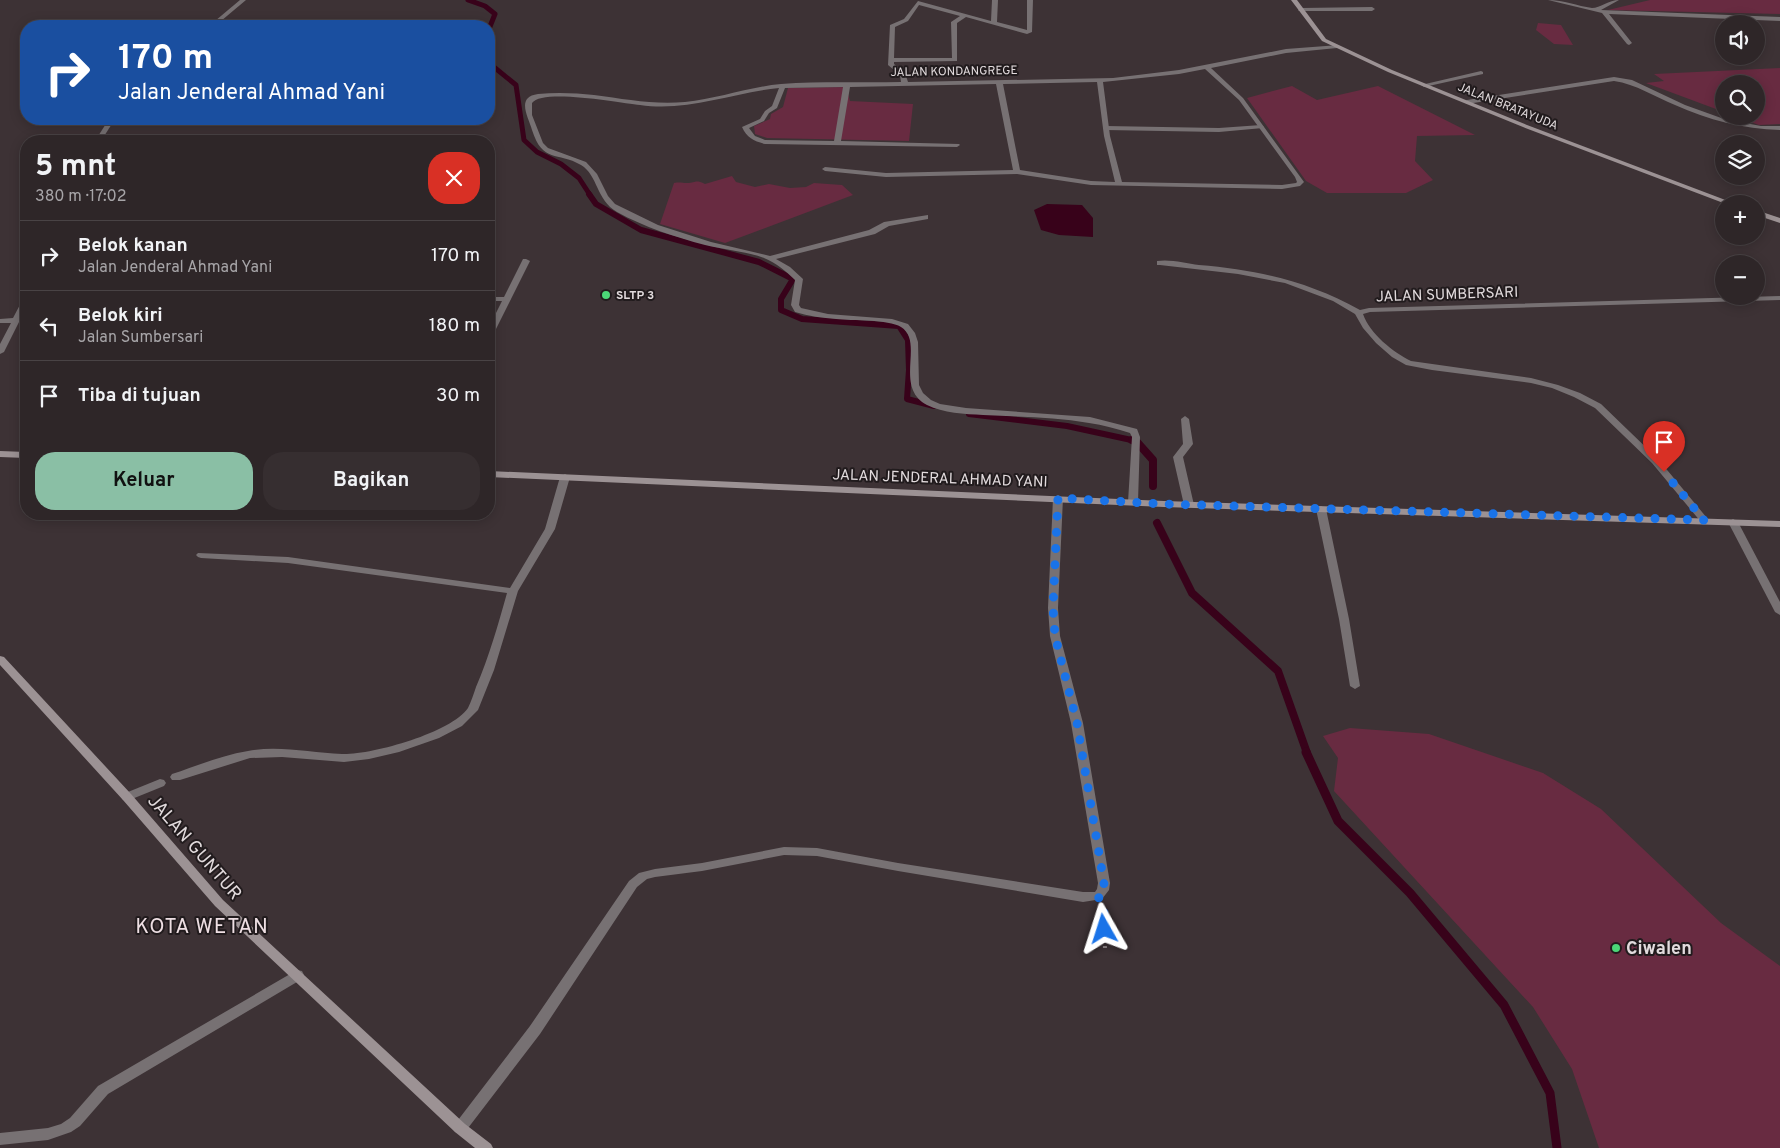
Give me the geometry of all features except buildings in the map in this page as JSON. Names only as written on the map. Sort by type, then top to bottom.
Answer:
[{"type":"street","points":[[219,20],[243,0]]},
{"type":"street","points":[[994,24],[995,0]]},
{"type":"street","points":[[905,84],[903,74],[894,68],[890,60],[892,26],[906,20],[918,3],[963,17],[1025,32],[1030,31],[1030,0]]},
{"type":"street","name":"JALAN BRATAYUDA","points":[[1294,0],[1324,40],[1424,85],[1524,126],[1715,197]]},
{"type":"street","points":[[1551,0],[1604,12],[1780,19]]},
{"type":"street","points":[[1595,10],[1616,0]]},
{"type":"street","points":[[1300,10],[1372,9]]},
{"type":"street","points":[[1604,12],[1628,43]]},
{"type":"street","points":[[890,60],[955,60],[954,22],[963,17]]},
{"type":"street","name":"JALAN KONDANGREGE","points":[[770,258],[674,234],[617,210],[608,202],[588,168],[581,162],[555,155],[543,148],[528,115],[529,101],[532,97],[571,94],[660,106],[687,104],[755,89],[783,86],[1130,79],[1286,51],[1337,46]]},
{"type":"street","points":[[825,169],[886,175],[1017,172],[1085,182],[1119,184],[1282,187],[1298,185],[1301,182],[1298,177],[1241,99],[1206,66]]},
{"type":"street","points":[[1424,85],[1481,73]]},
{"type":"street","points":[[1467,102],[1614,79],[1630,81],[1692,111],[1749,126],[1780,128]]},
{"type":"street","points":[[999,81],[1017,172]]},
{"type":"street","points":[[1100,81],[1106,128],[1119,184]]},
{"type":"street","points":[[837,143],[847,84]]},
{"type":"street","points":[[783,86],[775,107],[766,112],[762,120],[745,127],[749,135],[754,139],[765,142],[957,145]]},
{"type":"street","points":[[1106,128],[1220,130],[1261,127]]},
{"type":"street","points":[[1765,215],[1780,221]]},
{"type":"street","points":[[770,258],[872,232],[888,224],[925,217]]},
{"type":"street","points":[[770,258],[787,267],[799,279],[795,305],[798,310],[821,315],[857,317],[898,323],[910,330],[914,338],[914,383],[921,395],[929,402],[949,408],[966,410],[1090,420],[1134,431],[1136,437],[1135,503]]},
{"type":"street","points":[[495,323],[526,261]]},
{"type":"street","points":[[1160,263],[1278,278],[1316,289],[1359,313]]},
{"type":"street","name":"JALAN SUMBERSARI","points":[[1704,520],[1655,461],[1598,406],[1588,399],[1573,392],[1510,377],[1408,363],[1399,359],[1368,329],[1360,320],[1359,313],[1369,310],[1780,298]]},
{"type":"street","points":[[495,299],[507,299]]},
{"type":"street","points":[[0,352],[20,312]]},
{"type":"street","points":[[0,321],[16,320]]},
{"type":"street","points":[[1185,419],[1188,444],[1180,452],[1178,461],[1188,505]]},
{"type":"street","points":[[0,454],[20,455]]},
{"type":"street","name":"JALAN JENDERAL AHMAD YANI","points":[[495,474],[1058,498],[1135,503],[1704,520],[1780,524]]},
{"type":"street","points":[[176,777],[249,754],[282,753],[344,758],[369,755],[395,749],[436,734],[458,723],[472,710],[489,670],[513,591],[550,529],[565,477]]},
{"type":"street","points":[[460,1128],[535,1030],[633,884],[643,876],[784,852],[817,852],[898,868],[1083,897],[1098,896],[1103,890],[1104,883],[1080,742],[1055,636],[1053,608],[1058,498]]},
{"type":"street","points":[[1321,509],[1344,619],[1355,686]]},
{"type":"street","points":[[1733,522],[1780,612]]},
{"type":"street","points":[[201,555],[288,560],[513,591]]},
{"type":"street","name":"JALAN GUNTUR","points":[[0,659],[127,797],[219,903],[460,1128],[486,1148]]},
{"type":"street","points":[[127,797],[160,784]]},
{"type":"street","points":[[0,1139],[48,1134],[66,1128],[75,1122],[103,1090],[297,976]]},
{"type":"path","points":[[1098,896],[1104,909],[1105,949]]},
{"type":"shaded area","points":[[1650,0],[1780,0],[1780,14],[1608,10]]},
{"type":"shaded area","points":[[1538,23],[1561,25],[1573,45],[1554,44],[1536,30]]},
{"type":"shaded area","points":[[1780,68],[1780,124],[1765,125],[1765,75],[1715,75],[1715,109],[1646,83],[1664,81],[1654,74]]},
{"type":"shaded area","points":[[1292,86],[1317,100],[1378,86],[1475,135],[1417,136],[1415,161],[1433,180],[1406,193],[1327,193],[1306,181],[1247,98]]},
{"type":"shaded area","points":[[846,87],[850,101],[913,104],[909,141],[767,138],[755,134],[754,126],[770,119],[771,114],[783,107],[788,88]]},
{"type":"shaded area","points":[[732,176],[736,182],[755,187],[769,184],[790,188],[806,187],[814,183],[842,185],[853,195],[725,243],[660,224],[674,183],[697,181],[705,184]]},
{"type":"shaded area","points":[[1047,204],[1082,205],[1093,218],[1093,237],[1059,235],[1041,230],[1034,210]]},
{"type":"shaded area","name":"Ciwalen","points":[[1350,728],[1429,734],[1543,773],[1601,809],[1721,923],[1780,966],[1780,1148],[1599,1148],[1572,1069],[1533,1007],[1334,791],[1338,758],[1323,736]]},
{"type":"waterway","points":[[468,0],[485,6],[495,14],[493,20]]},
{"type":"waterway","points":[[495,68],[516,85],[524,140],[537,152],[561,164],[579,178],[590,195]]},
{"type":"waterway","points":[[589,194],[596,204],[641,230],[759,262],[793,279],[781,299],[781,310],[802,319],[899,326],[908,340],[909,370],[907,399],[934,406]]},
{"type":"waterway","points":[[969,414],[1067,426],[1136,441]]},
{"type":"waterway","points":[[1132,440],[1136,441]]},
{"type":"waterway","points":[[1136,441],[1153,460],[1153,486]]},
{"type":"waterway","points":[[1157,523],[1192,593],[1278,671],[1307,753]]},
{"type":"waterway","points":[[1306,752],[1338,821],[1410,893],[1504,1005],[1550,1093],[1557,1148]]},
{"type":"place","name":"SLTP 3","points":[[606,295]]},
{"type":"place","name":"Ciwalen","points":[[1616,948]]},
{"type":"district","name":"KOTA WETAN","points":[[202,926]]},
{"type":"route","points":[[1104,929],[1104,909],[1098,896],[1103,890],[1104,883],[1077,723],[1055,636],[1053,608],[1058,498],[1164,504],[1704,520],[1664,472]]}]
